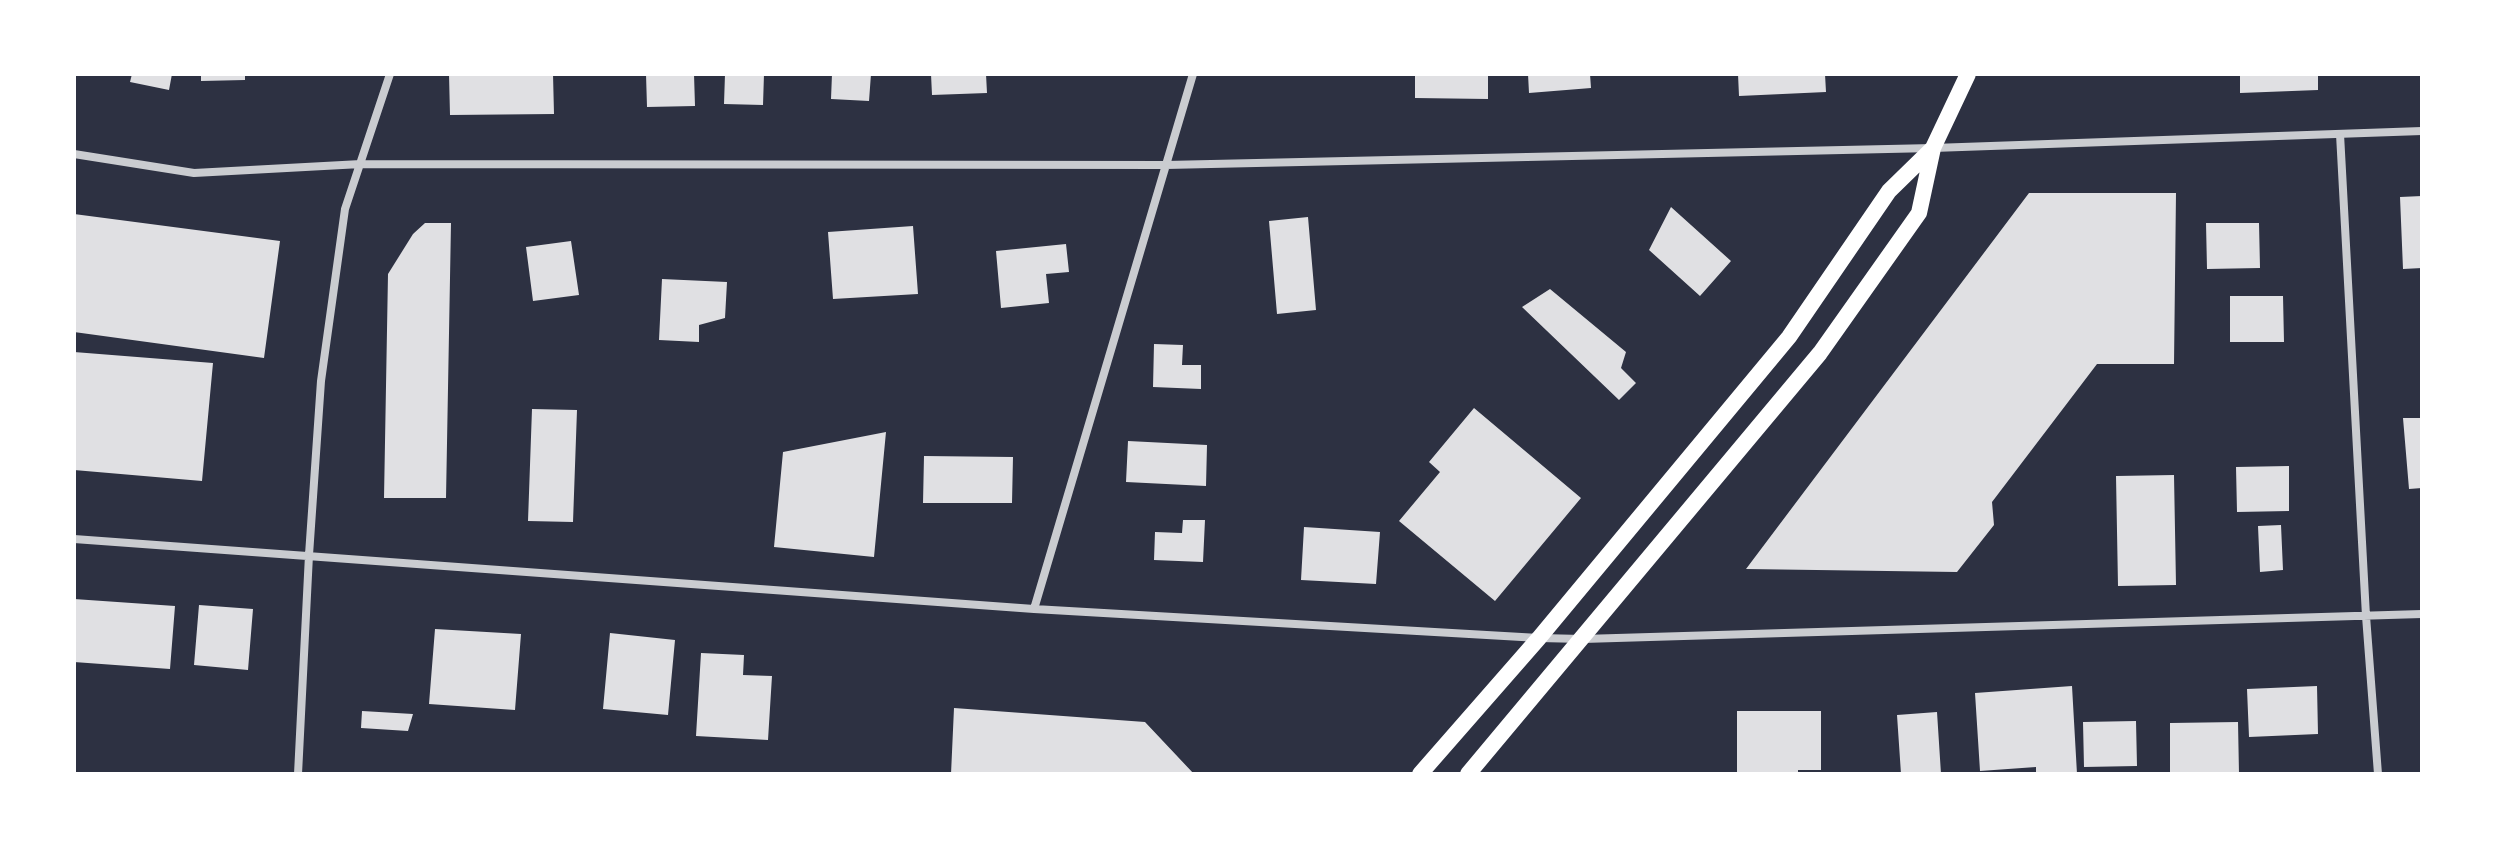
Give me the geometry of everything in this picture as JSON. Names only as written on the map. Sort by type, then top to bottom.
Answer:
[{"type":"main road","points":[[1468,774],[1820,353],[1919,213],[1933,148],[1968,74]]},
{"type":"main road","points":[[1420,774],[1539,638],[1789,337],[1889,191],[1933,148]]},
{"type":"street","points":[[298,774],[321,381],[345,209],[390,74]]},
{"type":"street","points":[[1034,609],[1193,74]]},
{"type":"street","points":[[74,154],[194,173],[361,164],[1166,165],[1933,148],[2422,131]]},
{"type":"street","points":[[2340,134],[2366,616],[2378,774]]},
{"type":"street","points":[[74,539],[1034,609],[1539,638],[2422,614]]},
{"type":"building","points":[[132,74],[172,74],[169,90],[130,82]]},
{"type":"building","points":[[201,74],[245,74],[245,80],[201,81]]},
{"type":"building","points":[[449,74],[553,74],[554,114],[450,115]]},
{"type":"building","points":[[646,74],[694,74],[695,106],[647,107]]},
{"type":"building","points":[[725,74],[764,74],[763,105],[724,104]]},
{"type":"building","points":[[832,74],[871,74],[869,101],[831,99]]},
{"type":"building","points":[[931,74],[986,74],[987,93],[932,95]]},
{"type":"building","points":[[1415,74],[1488,74],[1488,99],[1415,98]]},
{"type":"building","points":[[1528,74],[1590,74],[1591,88],[1529,93]]},
{"type":"building","points":[[1738,74],[1825,74],[1826,92],[1739,96]]},
{"type":"building","points":[[2240,74],[2318,74],[2318,90],[2240,93]]},
{"type":"building","points":[[2029,193],[2176,193],[2174,364],[2097,364],[1992,502],[1994,525],[1957,572],[1746,569]]},
{"type":"building","points":[[2422,196],[2422,268],[2403,269],[2400,197]]},
{"type":"building","points":[[1671,207],[1731,261],[1700,296],[1649,250]]},
{"type":"building","points":[[74,214],[280,241],[264,358],[74,332]]},
{"type":"building","points":[[1308,217],[1316,310],[1277,314],[1269,221]]},
{"type":"building","points":[[425,223],[451,223],[446,498],[384,498],[388,274],[413,234]]},
{"type":"building","points":[[2206,223],[2259,223],[2260,268],[2207,269]]},
{"type":"building","points":[[913,226],[918,294],[833,299],[828,232]]},
{"type":"building","points":[[571,241],[579,295],[533,301],[526,247]]},
{"type":"building","points":[[1066,244],[1069,272],[1046,274],[1049,303],[1001,308],[996,251]]},
{"type":"building","points":[[662,279],[727,282],[725,318],[699,325],[699,342],[659,340]]},
{"type":"building","points":[[1550,289],[1626,352],[1621,368],[1636,383],[1619,400],[1522,307]]},
{"type":"building","points":[[2230,296],[2283,296],[2284,342],[2230,342]]},
{"type":"building","points":[[1154,344],[1183,345],[1182,365],[1201,365],[1201,389],[1153,387]]},
{"type":"building","points":[[74,352],[213,363],[202,481],[74,470]]},
{"type":"building","points":[[1474,408],[1581,498],[1495,601],[1399,521],[1440,472],[1429,462]]},
{"type":"building","points":[[532,409],[577,410],[573,522],[528,521]]},
{"type":"building","points":[[2403,418],[2422,418],[2422,488],[2409,489]]},
{"type":"building","points":[[886,432],[874,557],[774,547],[783,452]]},
{"type":"building","points":[[1128,441],[1207,445],[1206,486],[1126,482]]},
{"type":"building","points":[[924,456],[1013,457],[1012,503],[923,503]]},
{"type":"building","points":[[2289,466],[2289,511],[2237,512],[2236,467]]},
{"type":"building","points":[[2174,475],[2176,585],[2118,586],[2116,476]]},
{"type":"building","points":[[1183,520],[1205,520],[1203,562],[1154,560],[1155,532],[1182,533]]},
{"type":"building","points":[[2281,525],[2283,570],[2260,572],[2258,526]]},
{"type":"building","points":[[1304,527],[1380,532],[1376,584],[1301,580]]},
{"type":"building","points":[[74,599],[175,606],[170,669],[74,662]]},
{"type":"building","points":[[199,605],[253,609],[248,670],[194,665]]},
{"type":"building","points":[[435,629],[521,634],[515,710],[429,704]]},
{"type":"building","points":[[610,633],[675,640],[668,715],[603,709]]},
{"type":"building","points":[[701,653],[744,655],[743,675],[772,676],[768,740],[696,736]]},
{"type":"building","points":[[2072,686],[2077,774],[2036,774],[2036,767],[1980,771],[1975,693]]},
{"type":"building","points":[[2317,686],[2318,734],[2249,737],[2247,689]]},
{"type":"building","points":[[954,708],[1145,722],[1194,774],[951,774]]},
{"type":"building","points":[[362,711],[413,714],[408,731],[361,728]]},
{"type":"building","points":[[1737,711],[1821,711],[1821,770],[1798,770],[1798,774],[1737,774]]},
{"type":"building","points":[[1937,712],[1941,774],[1901,774],[1897,715]]},
{"type":"building","points":[[2136,721],[2137,766],[2084,767],[2083,722]]},
{"type":"building","points":[[2238,722],[2239,774],[2170,774],[2170,723]]}]
